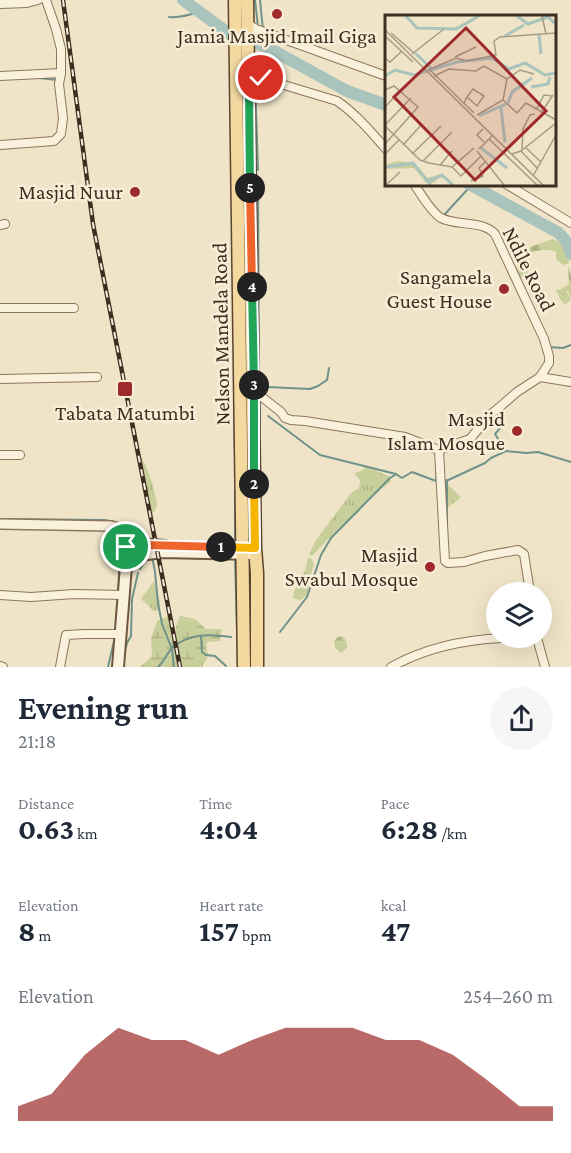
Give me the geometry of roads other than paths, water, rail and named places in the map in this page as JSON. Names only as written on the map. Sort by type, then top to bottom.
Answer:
[{"type":"main road","name":"Nelson Mandela Road","points":[[235,0],[249,551],[257,573],[257,667]]},
{"type":"main road","name":"Nelson Mandela Road","points":[[244,667],[254,391],[247,0]]},
{"type":"main road","points":[[118,667],[125,594],[135,549],[161,552],[249,551]]},
{"type":"street","points":[[0,4],[27,3],[38,0]]},
{"type":"street","points":[[0,145],[54,141],[61,134],[63,118],[58,84],[61,73],[60,41],[46,0]]},
{"type":"street","points":[[248,24],[256,29],[385,75]]},
{"type":"street","points":[[0,76],[61,73]]},
{"type":"street","points":[[249,73],[337,101],[385,147]]},
{"type":"street","name":"Ndile Road","points":[[416,186],[442,218],[484,227],[495,234],[547,349],[549,363],[540,377]]},
{"type":"street","points":[[509,186],[571,224]]},
{"type":"street","points":[[0,308],[74,308]]},
{"type":"street","points":[[0,379],[97,377]]},
{"type":"street","points":[[254,391],[281,412],[285,418],[291,420],[405,437],[439,450],[470,439],[490,415],[517,392],[540,377],[571,382]]},
{"type":"street","points":[[439,450],[446,562],[464,562],[518,550],[524,554],[528,582]]},
{"type":"street","points":[[0,455],[20,455]]},
{"type":"street","points":[[0,524],[111,526],[122,530],[135,549]]},
{"type":"street","points":[[0,595],[31,597],[125,594]]},
{"type":"street","points":[[60,667],[66,635],[121,632]]},
{"type":"street","points":[[391,667],[440,647],[459,642],[486,639]]},
{"type":"street","points":[[540,648],[545,667]]},
{"type":"waterway","points":[[183,0],[231,35],[265,46],[347,91],[385,105]]},
{"type":"waterway","points":[[255,0],[258,27]]},
{"type":"waterway","points":[[260,0],[263,30]]},
{"type":"waterway","points":[[169,17],[185,16],[200,11]]},
{"type":"waterway","points":[[258,33],[259,44]]},
{"type":"waterway","points":[[264,36],[265,46]]},
{"type":"waterway","points":[[39,78],[57,80]]},
{"type":"waterway","points":[[255,79],[258,170]]},
{"type":"waterway","points":[[258,180],[259,382]]},
{"type":"waterway","points":[[445,214],[467,190],[468,186]]},
{"type":"waterway","points":[[473,186],[559,233],[569,245],[571,254]]},
{"type":"waterway","points":[[549,347],[563,348],[571,345]]},
{"type":"waterway","points":[[267,387],[310,389],[327,380],[329,368]]},
{"type":"waterway","points":[[260,399],[260,432]]},
{"type":"waterway","points":[[234,402],[235,457]]},
{"type":"waterway","points":[[268,416],[320,455],[396,474],[402,478],[412,472],[436,481],[437,470]]},
{"type":"waterway","points":[[491,419],[501,427],[495,434],[503,451]]},
{"type":"waterway","points":[[444,482],[506,451],[538,452],[571,462]]},
{"type":"waterway","points":[[260,452],[260,506]]},
{"type":"waterway","points":[[280,632],[307,597],[321,555],[331,538],[395,475]]},
{"type":"waterway","points":[[447,480],[447,526]]},
{"type":"waterway","points":[[235,492],[235,550]]},
{"type":"waterway","points":[[0,519],[115,522]]},
{"type":"waterway","points":[[99,530],[116,532],[119,535]]},
{"type":"waterway","points":[[118,591],[121,543]]},
{"type":"waterway","points":[[140,569],[152,556],[162,624],[172,649],[174,667]]},
{"type":"waterway","points":[[235,556],[238,667]]},
{"type":"waterway","points":[[124,655],[131,636],[132,599],[138,573]]},
{"type":"waterway","points":[[116,620],[118,599]]},
{"type":"waterway","points":[[158,667],[172,648],[185,640],[208,635],[231,637]]},
{"type":"waterway","points":[[201,636],[202,652],[215,656],[226,666]]},
{"type":"waterway","points":[[108,667],[115,637]]},
{"type":"railway","points":[[63,0],[93,224],[180,667]]},
{"type":"place","name":"Jamia Masjid Imail Giga","points":[[277,14]]},
{"type":"place","name":"Masjid Nuur","points":[[135,192]]},
{"type":"place","name":"Sangamela Guest House","points":[[504,289]]},
{"type":"place","name":"Tabata Matumbi","points":[[125,389]]},
{"type":"place","name":"Masjid Islam Mosque","points":[[517,431]]},
{"type":"place","name":"Masjid Swabul Mosque","points":[[430,567]]}]
